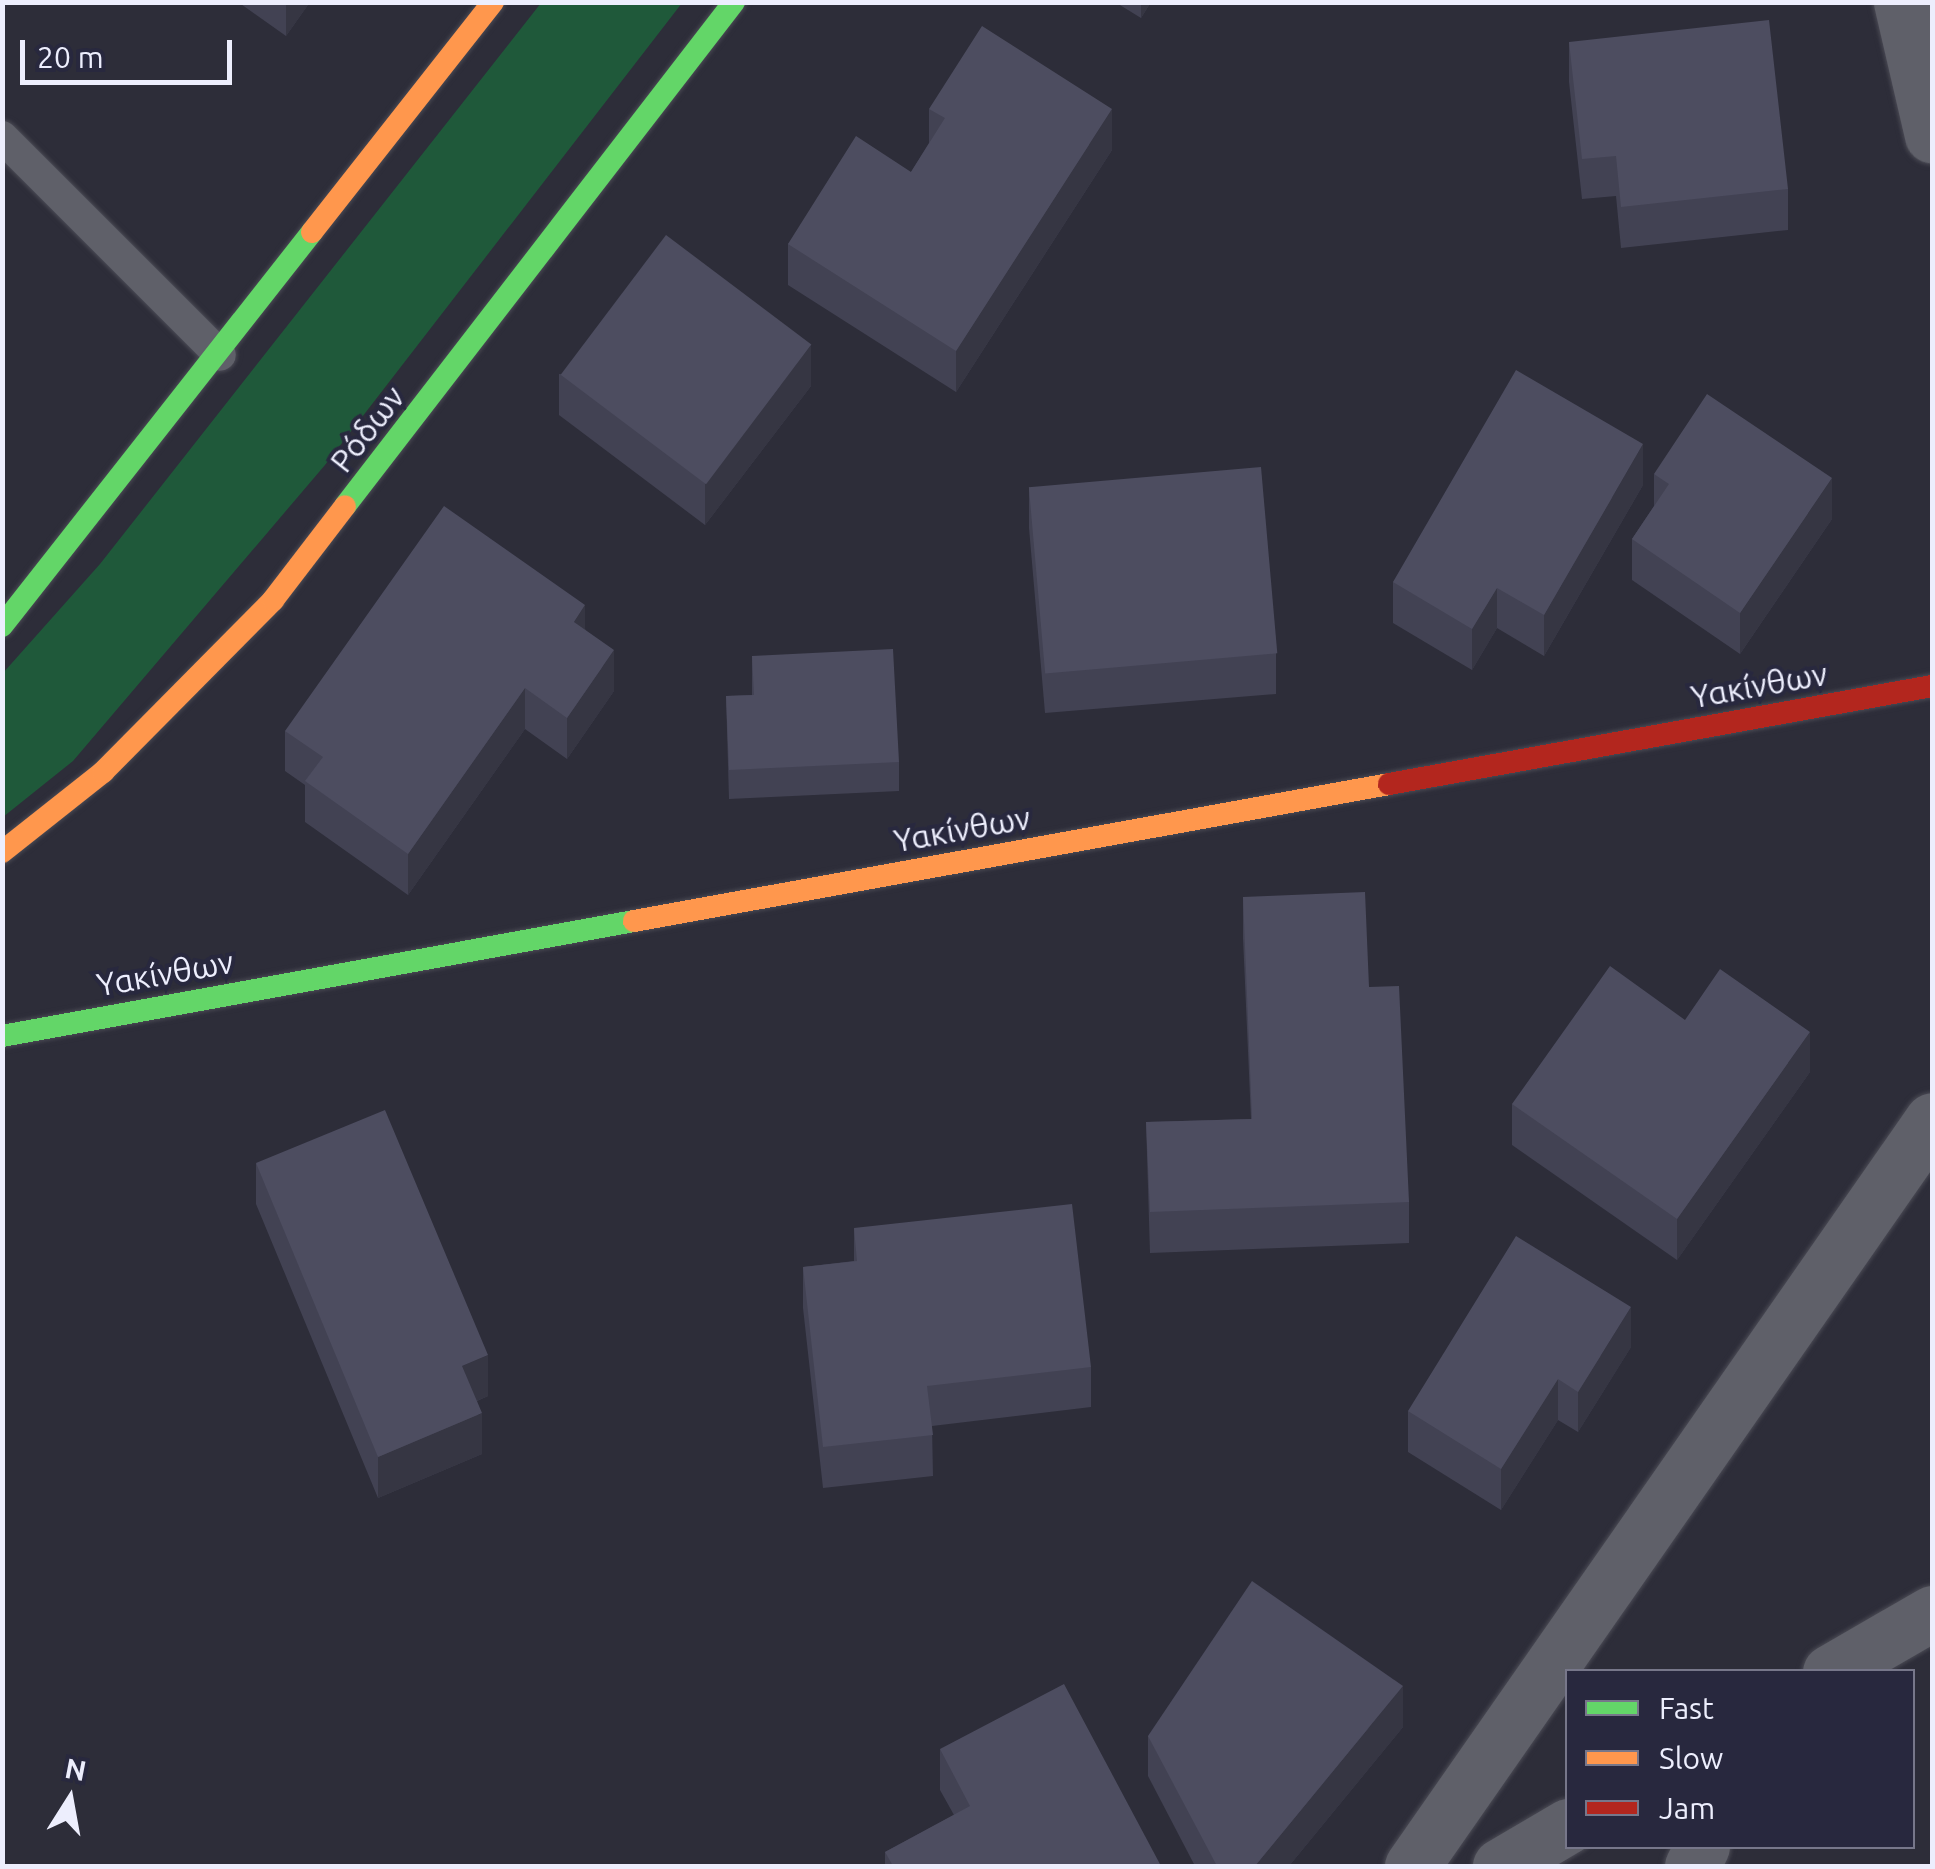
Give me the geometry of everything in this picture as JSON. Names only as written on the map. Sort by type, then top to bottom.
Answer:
[{"type":"street","points":[[2,626],[220,355],[492,2]]},
{"type":"street","name":"Ρόδων","points":[[2,852],[104,772],[273,600],[734,2]]},
{"type":"street","points":[[1900,2],[1932,135]]},
{"type":"street","name":"Υακίνθων","points":[[2,1036],[1932,686]]},
{"type":"street","points":[[1412,1866],[1932,1120]]},
{"type":"street","points":[[1835,1669],[1932,1614]]},
{"type":"street","points":[[1500,1866],[1565,1828]]},
{"type":"lane","points":[[2,137],[220,355]]},
{"type":"green space","points":[[541,3],[682,3],[325,465],[73,761],[3,817],[3,673],[100,564]]},
{"type":"building","points":[[1769,20],[1788,189],[1621,207],[1616,156],[1582,159],[1569,42]]},
{"type":"building","points":[[982,26],[1112,109],[956,351],[788,244],[856,136],[911,172],[945,118],[929,109]]},
{"type":"building","points":[[666,235],[811,345],[706,484],[561,375]]},
{"type":"building","points":[[1516,370],[1643,444],[1544,615],[1497,588],[1472,629],[1393,582]]},
{"type":"building","points":[[1707,394],[1832,478],[1740,613],[1632,539],[1669,484],[1654,474]]},
{"type":"building","points":[[1261,467],[1277,653],[1045,674],[1029,487]]},
{"type":"building","points":[[444,506],[585,605],[574,622],[614,650],[567,718],[525,688],[408,854],[305,781],[323,757],[285,731]]},
{"type":"building","points":[[893,649],[899,762],[729,770],[726,696],[754,695],[752,656]]},
{"type":"building","points":[[1365,892],[1369,987],[1399,986],[1409,1202],[1150,1212],[1146,1122],[1252,1119],[1243,897]]},
{"type":"building","points":[[1610,966],[1685,1020],[1720,969],[1810,1032],[1677,1219],[1512,1104]]},
{"type":"building","points":[[385,1110],[488,1355],[462,1366],[482,1413],[378,1457],[256,1163]]},
{"type":"building","points":[[1072,1204],[1091,1367],[927,1386],[933,1435],[823,1447],[803,1267],[857,1261],[854,1228]]},
{"type":"building","points":[[1516,1236],[1631,1307],[1578,1392],[1558,1379],[1501,1469],[1408,1411]]},
{"type":"building","points":[[1252,1581],[1403,1686],[1255,1866],[1217,1866],[1148,1736]]},
{"type":"building","points":[[1064,1684],[1161,1866],[893,1866],[885,1852],[970,1806],[940,1749]]},
{"type":"traffic: fast","points":[[345,506],[734,2]]},
{"type":"traffic: fast","points":[[2,626],[312,232]]},
{"type":"traffic: fast","points":[[2,1036],[634,921]]},
{"type":"traffic: slow","points":[[312,232],[493,2]]},
{"type":"traffic: slow","points":[[2,852],[103,772],[273,600],[345,506]]},
{"type":"traffic: slow","points":[[634,921],[1389,784]]},
{"type":"traffic: jam","points":[[1389,784],[1932,686]]}]
